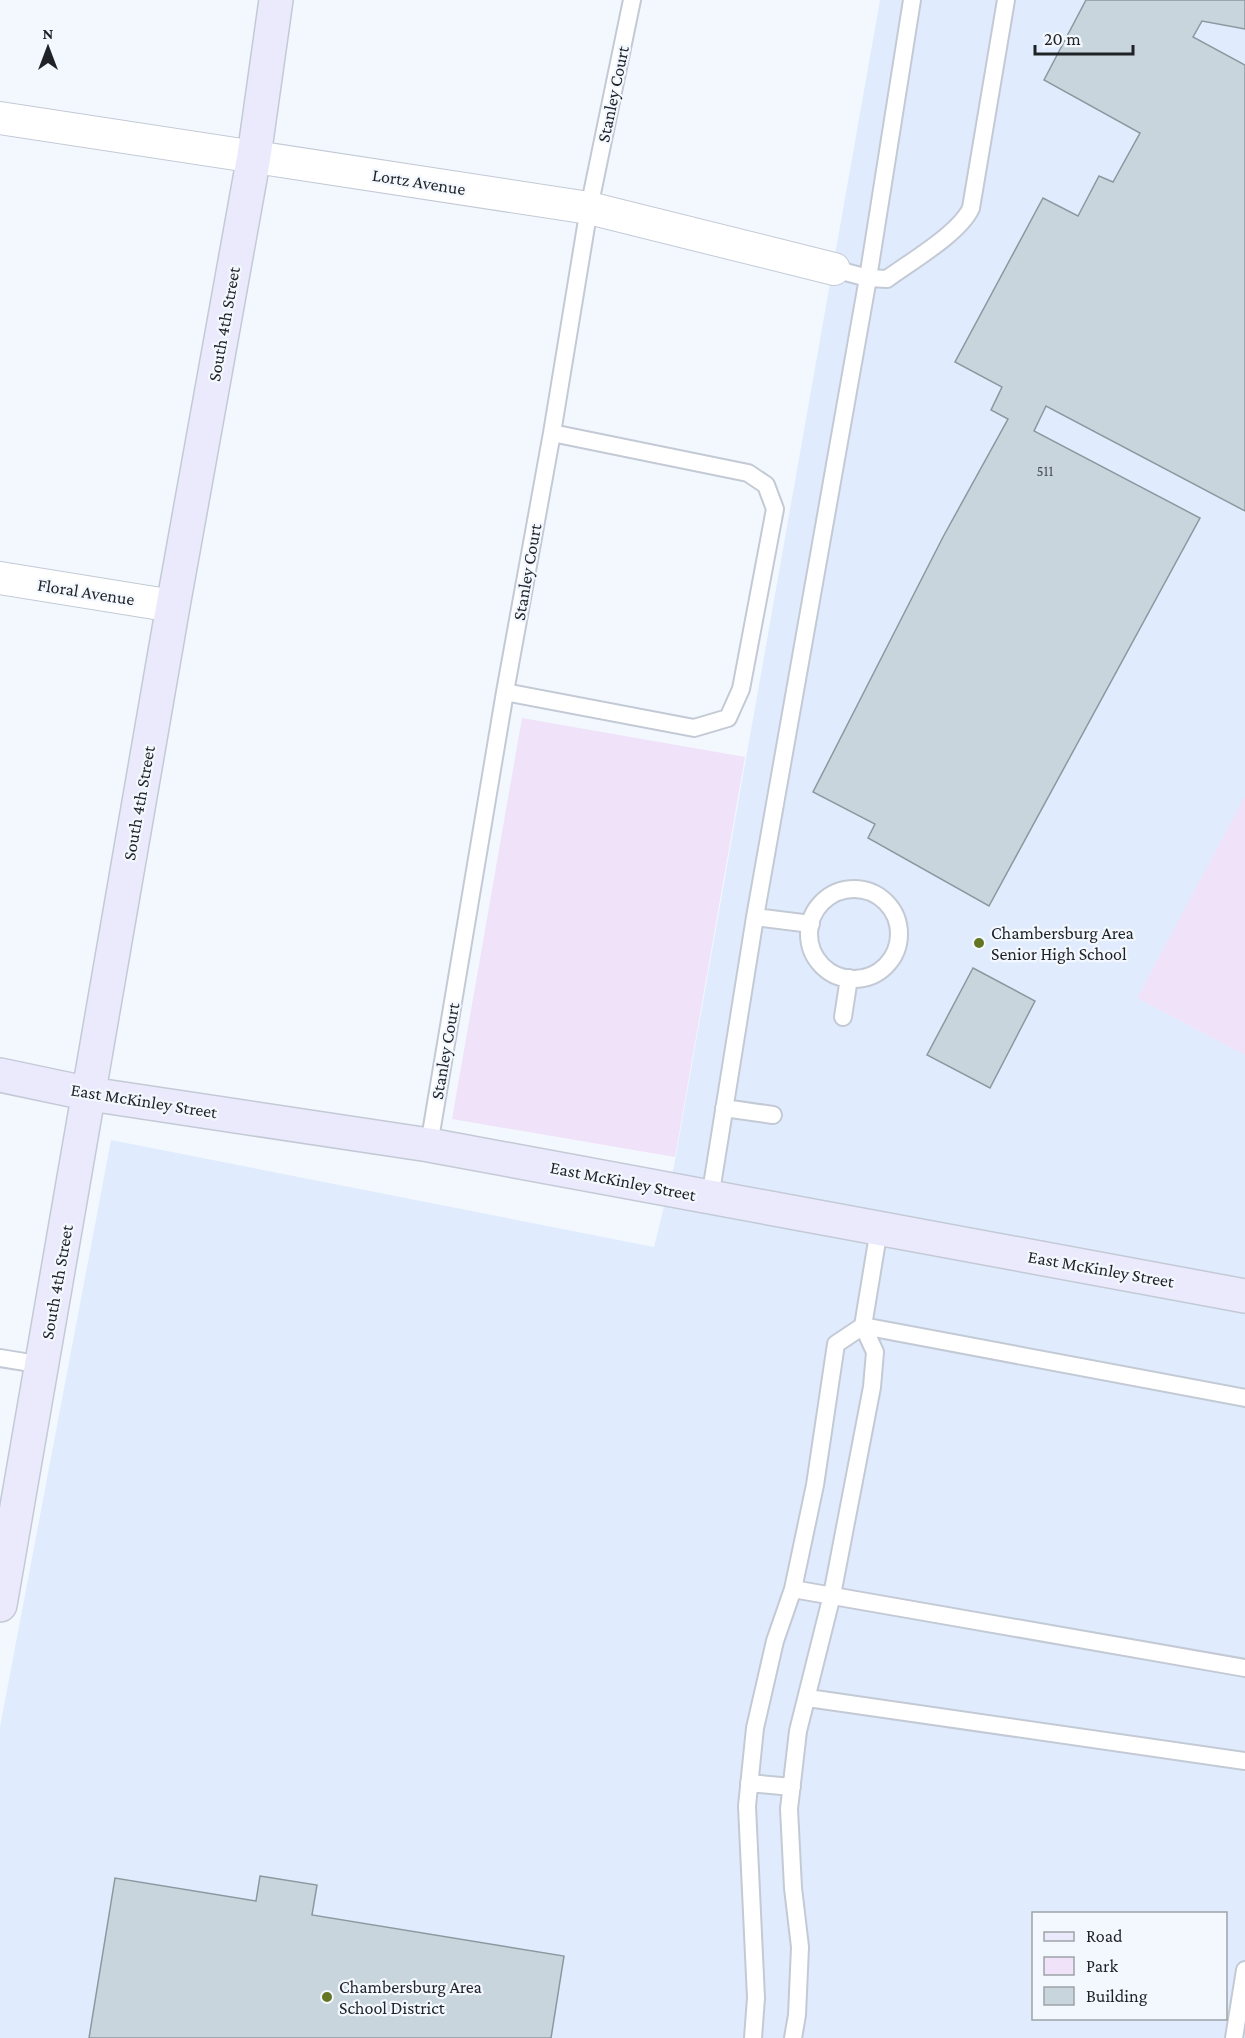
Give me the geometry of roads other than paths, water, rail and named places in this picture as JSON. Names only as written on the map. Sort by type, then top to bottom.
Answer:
[{"type":"street","name":"South 4th Street","points":[[0,1605],[173,606],[254,156],[276,0]]},
{"type":"street","name":"Lortz Avenue","points":[[0,118],[589,208],[834,269]]},
{"type":"street","name":"Floral Avenue","points":[[0,578],[173,606]]},
{"type":"street","name":"East McKinley Street","points":[[0,1076],[90,1094],[429,1145],[1245,1296]]},
{"type":"lane","name":"Stanley Court","points":[[429,1145],[589,208],[632,0]]},
{"type":"lane","points":[[710,1198],[756,917],[868,278],[912,0]]},
{"type":"lane","points":[[834,269],[868,278],[887,279],[967,218],[971,208],[1005,0]]},
{"type":"lane","points":[[505,692],[694,728],[728,718],[741,689],[775,509],[766,485],[748,473],[552,433]]},
{"type":"lane","points":[[859,889],[873,892],[885,900],[894,912],[899,926],[899,940],[895,955],[886,966],[874,975],[849,978],[831,972],[819,962],[812,949],[809,934],[818,906],[830,896],[843,890],[859,889]]},
{"type":"lane","points":[[756,917],[811,924]]},
{"type":"lane","points":[[843,1017],[849,978]]},
{"type":"lane","points":[[724,1108],[773,1115]]},
{"type":"lane","points":[[793,2038],[797,2015],[800,1947],[793,1888],[789,1809],[798,1731],[832,1595],[872,1387],[875,1352],[863,1326],[879,1229]]},
{"type":"lane","points":[[753,2038],[756,1998],[747,1806],[749,1783],[758,1718],[775,1641],[793,1589],[815,1485],[836,1344],[863,1326],[1245,1398]]},
{"type":"lane","points":[[0,1359],[43,1365]]},
{"type":"lane","points":[[793,1589],[1245,1668]]},
{"type":"lane","points":[[808,1698],[1245,1761]]},
{"type":"lane","points":[[749,1783],[792,1787]]},
{"type":"lane","points":[[1234,2038],[1245,1970]]},
{"type":"place","name":"Chambersburg Area Senior High School","points":[[979,943]]},
{"type":"place","name":"Chambersburg Area School District","points":[[327,1997]]}]
